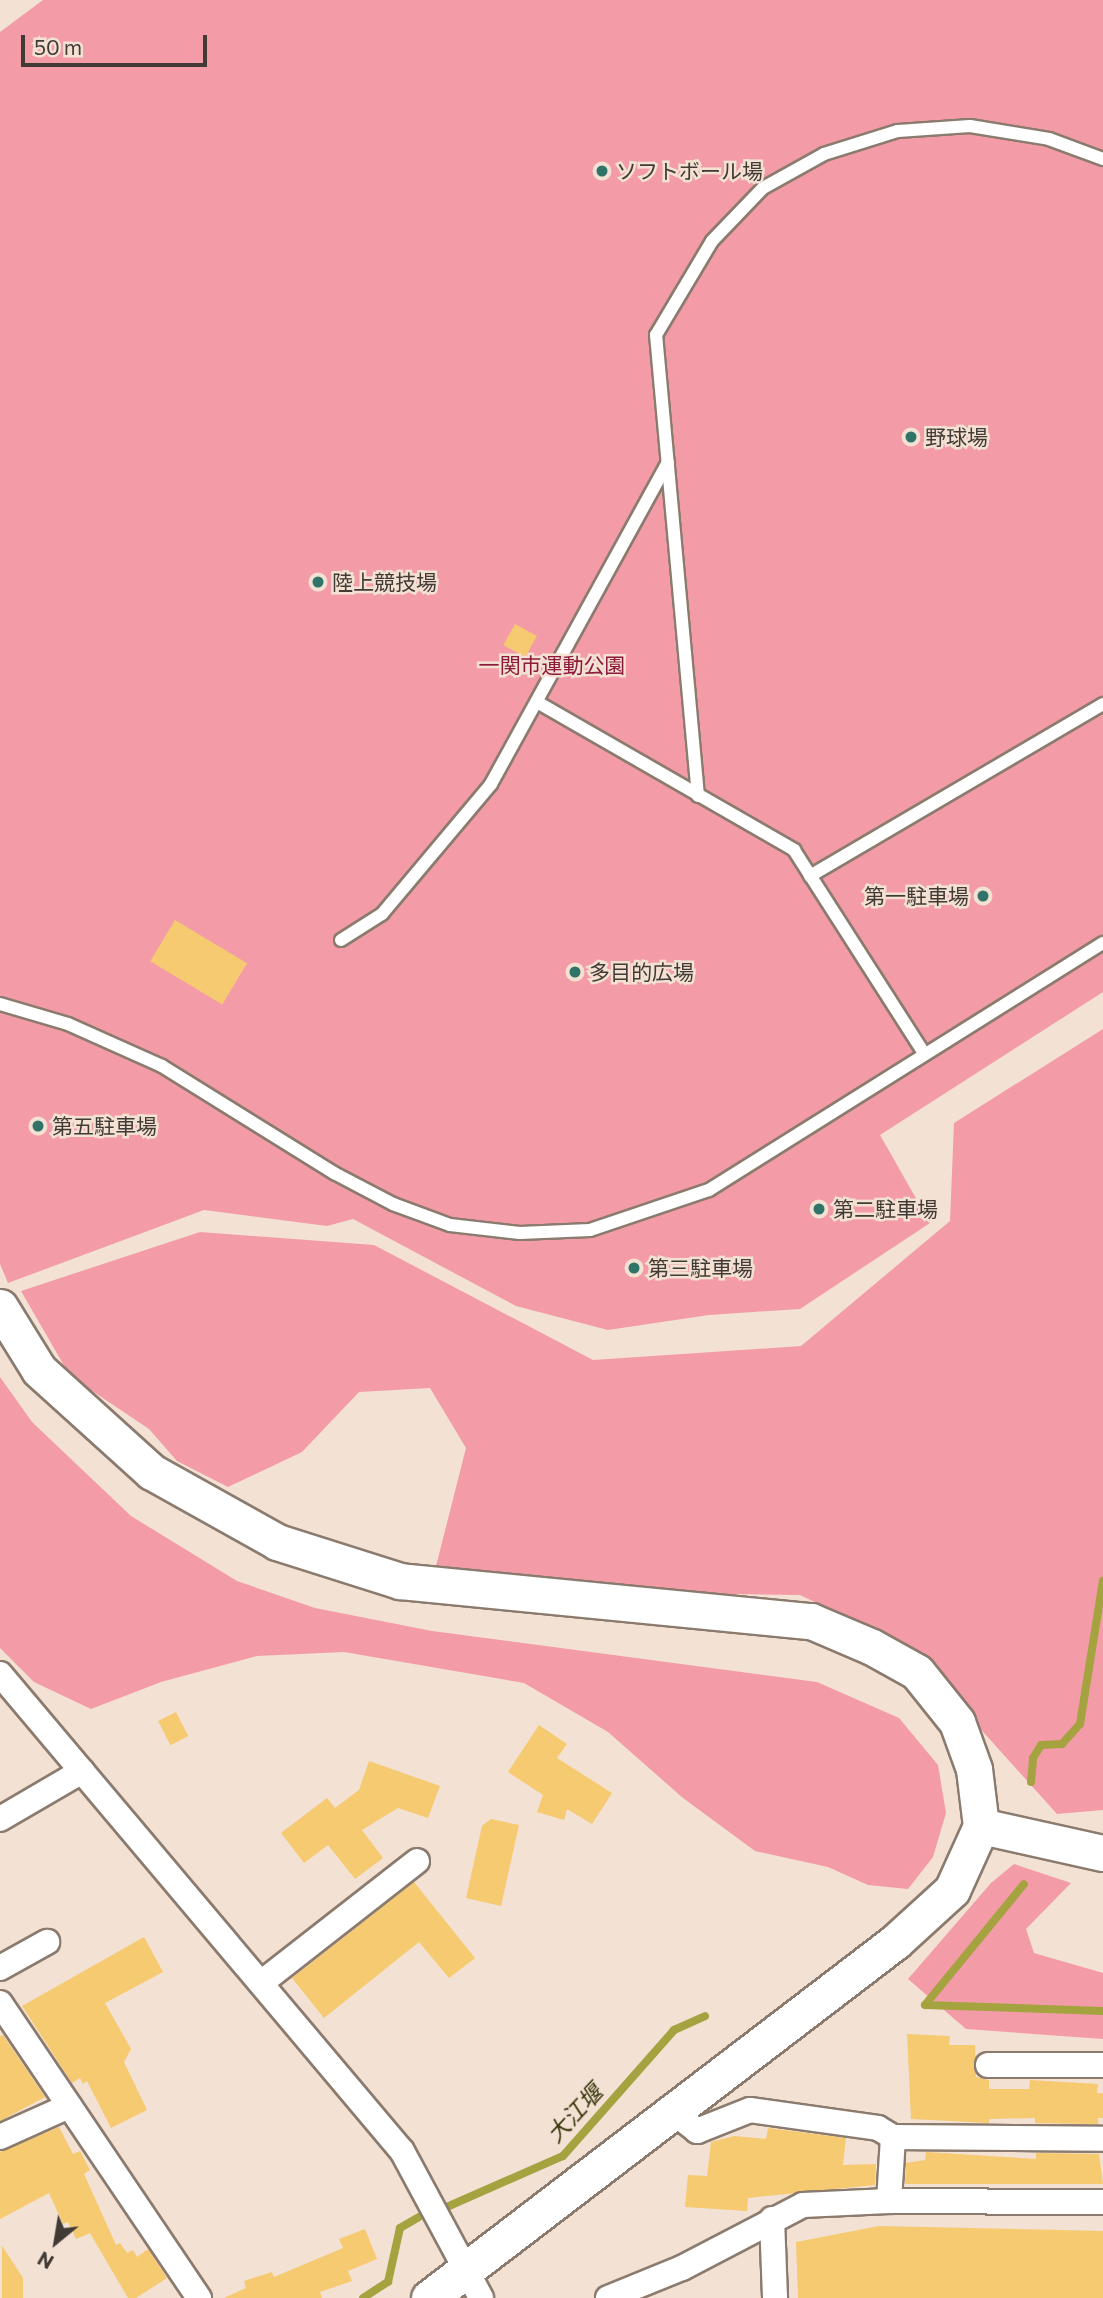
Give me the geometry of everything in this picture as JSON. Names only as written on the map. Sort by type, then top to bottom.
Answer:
[{"type":"street","points":[[0,1307],[40,1370],[152,1472],[277,1542],[400,1581],[811,1621],[872,1647],[917,1672],[957,1722],[974,1769],[981,1826],[952,1891],[895,1942],[673,2112],[474,2284],[429,2298]]},
{"type":"street","points":[[0,1674],[402,2151],[474,2284]]},
{"type":"street","points":[[0,1819],[82,1771]]},
{"type":"street","points":[[981,1826],[1103,1853]]},
{"type":"street","points":[[261,1983],[417,1861]]},
{"type":"street","points":[[0,1968],[47,1941]]},
{"type":"street","points":[[3,2015],[69,2106],[199,2298]]},
{"type":"street","points":[[988,2065],[1103,2065]]},
{"type":"street","points":[[0,2137],[69,2106]]},
{"type":"street","points":[[673,2112],[697,2131],[750,2110],[878,2129],[893,2137],[1103,2139]]},
{"type":"street","points":[[889,2201],[893,2137]]},
{"type":"street","points":[[608,2298],[682,2268],[803,2205],[889,2201],[1103,2202]]},
{"type":"street","points":[[772,2219],[775,2298]]},
{"type":"lane","points":[[698,796],[656,335],[712,242],[763,188],[824,155],[898,131],[970,126],[1049,139],[1103,159]]},
{"type":"lane","points":[[341,940],[382,914],[491,784],[668,461]]},
{"type":"lane","points":[[537,702],[794,850],[925,1053]]},
{"type":"lane","points":[[810,876],[1103,704]]},
{"type":"lane","points":[[0,1004],[68,1024],[162,1066],[334,1173],[393,1204],[450,1225],[520,1233],[590,1230],[709,1190],[1103,943]]},
{"type":"green space","name":"一関市運動公園","points":[[43,0],[1103,0],[1103,992],[880,1135],[930,1223],[800,1309],[709,1315],[608,1330],[516,1306],[353,1219],[327,1226],[204,1210],[8,1283],[0,1264],[0,32]]},
{"type":"green space","points":[[1103,1029],[1103,1810],[1057,1814],[905,1645],[800,1595],[613,1592],[434,1574],[466,1448],[430,1388],[359,1392],[302,1452],[228,1487],[177,1461],[149,1429],[70,1376],[21,1291],[200,1232],[374,1245],[593,1360],[801,1346],[950,1221],[954,1123]]},
{"type":"green space","points":[[0,1377],[32,1422],[131,1516],[237,1581],[315,1608],[432,1631],[817,1682],[899,1718],[938,1765],[946,1813],[933,1857],[908,1889],[868,1885],[828,1867],[755,1851],[683,1798],[608,1732],[524,1683],[344,1652],[257,1656],[161,1682],[91,1709],[34,1682],[0,1648]]},
{"type":"green space","points":[[1014,1864],[1071,1883],[1026,1929],[1034,1953],[1103,1973],[1103,2039],[966,2029],[908,1979],[991,1883]]},
{"type":"building","points":[[515,624],[537,636],[525,657],[503,645]]},
{"type":"building","points":[[175,920],[247,963],[222,1004],[150,961]]},
{"type":"building","points":[[176,1712],[188,1736],[170,1745],[158,1721]]},
{"type":"building","points":[[539,1725],[567,1744],[557,1758],[612,1793],[592,1824],[567,1809],[564,1820],[537,1812],[543,1795],[508,1772]]},
{"type":"building","points":[[369,1761],[440,1786],[428,1818],[398,1808],[362,1830],[383,1858],[355,1879],[328,1845],[304,1863],[281,1833],[327,1798],[335,1808],[359,1790]]},
{"type":"building","points":[[491,1819],[519,1825],[501,1906],[466,1898],[482,1826]]},
{"type":"building","points":[[414,1882],[475,1958],[449,1978],[419,1942],[324,2018],[292,1978]]},
{"type":"building","points":[[144,1937],[163,1972],[105,2003],[131,2049],[124,2062],[147,2110],[111,2128],[87,2081],[83,2084],[80,2078],[72,2083],[22,2006]]},
{"type":"building","points":[[907,2034],[950,2036],[949,2045],[975,2045],[976,2077],[989,2080],[989,2089],[1029,2089],[1030,2080],[1098,2084],[1097,2093],[1103,2093],[1103,2118],[1098,2118],[1098,2124],[1035,2123],[1035,2118],[989,2119],[989,2123],[911,2119]]},
{"type":"building","points":[[3,2035],[45,2097],[0,2121],[0,2036]]},
{"type":"building","points":[[59,2127],[73,2154],[80,2151],[90,2170],[84,2174],[116,2245],[120,2243],[127,2253],[133,2250],[137,2257],[148,2249],[167,2278],[136,2298],[128,2298],[90,2233],[76,2239],[68,2222],[63,2224],[49,2193],[0,2219],[0,2152]]},
{"type":"building","points":[[768,2128],[846,2138],[843,2165],[876,2164],[875,2185],[748,2198],[747,2211],[685,2207],[688,2175],[707,2176],[711,2142],[734,2136],[766,2139]]},
{"type":"building","points":[[926,2152],[1036,2159],[1036,2153],[1099,2154],[1103,2184],[905,2184],[906,2163],[925,2160]]},
{"type":"building","points":[[879,2226],[1103,2231],[1103,2298],[798,2298],[796,2242]]},
{"type":"building","points":[[365,2229],[377,2259],[348,2271],[352,2281],[320,2292],[322,2298],[224,2298],[246,2288],[244,2281],[272,2272],[274,2277],[343,2248],[339,2239]]},
{"type":"building","points":[[2,2246],[23,2278],[23,2298],[2,2298]]},
{"type":"waterway","points":[[1031,1782],[1033,1758],[1041,1745],[1062,1744],[1080,1724],[1103,1581]]},
{"type":"waterway","points":[[925,2005],[1024,1884]]},
{"type":"waterway","name":"大江堰","points":[[925,2005],[1103,2011]]},
{"type":"waterway","name":"大江堰","points":[[449,2206],[563,2156],[674,2030],[705,2016]]},
{"type":"waterway","name":"大江堰","points":[[363,2298],[388,2282],[400,2228],[419,2217]]},
{"type":"place","name":"ソフトボール場","points":[[602,171]]},
{"type":"place","name":"野球場","points":[[911,437]]},
{"type":"place","name":"陸上競技場","points":[[318,582]]},
{"type":"place","name":"第一駐車場","points":[[983,896]]},
{"type":"place","name":"多目的広場","points":[[575,972]]},
{"type":"place","name":"第五駐車場","points":[[38,1126]]},
{"type":"place","name":"第二駐車場","points":[[819,1209]]},
{"type":"place","name":"第三駐車場","points":[[634,1268]]}]
